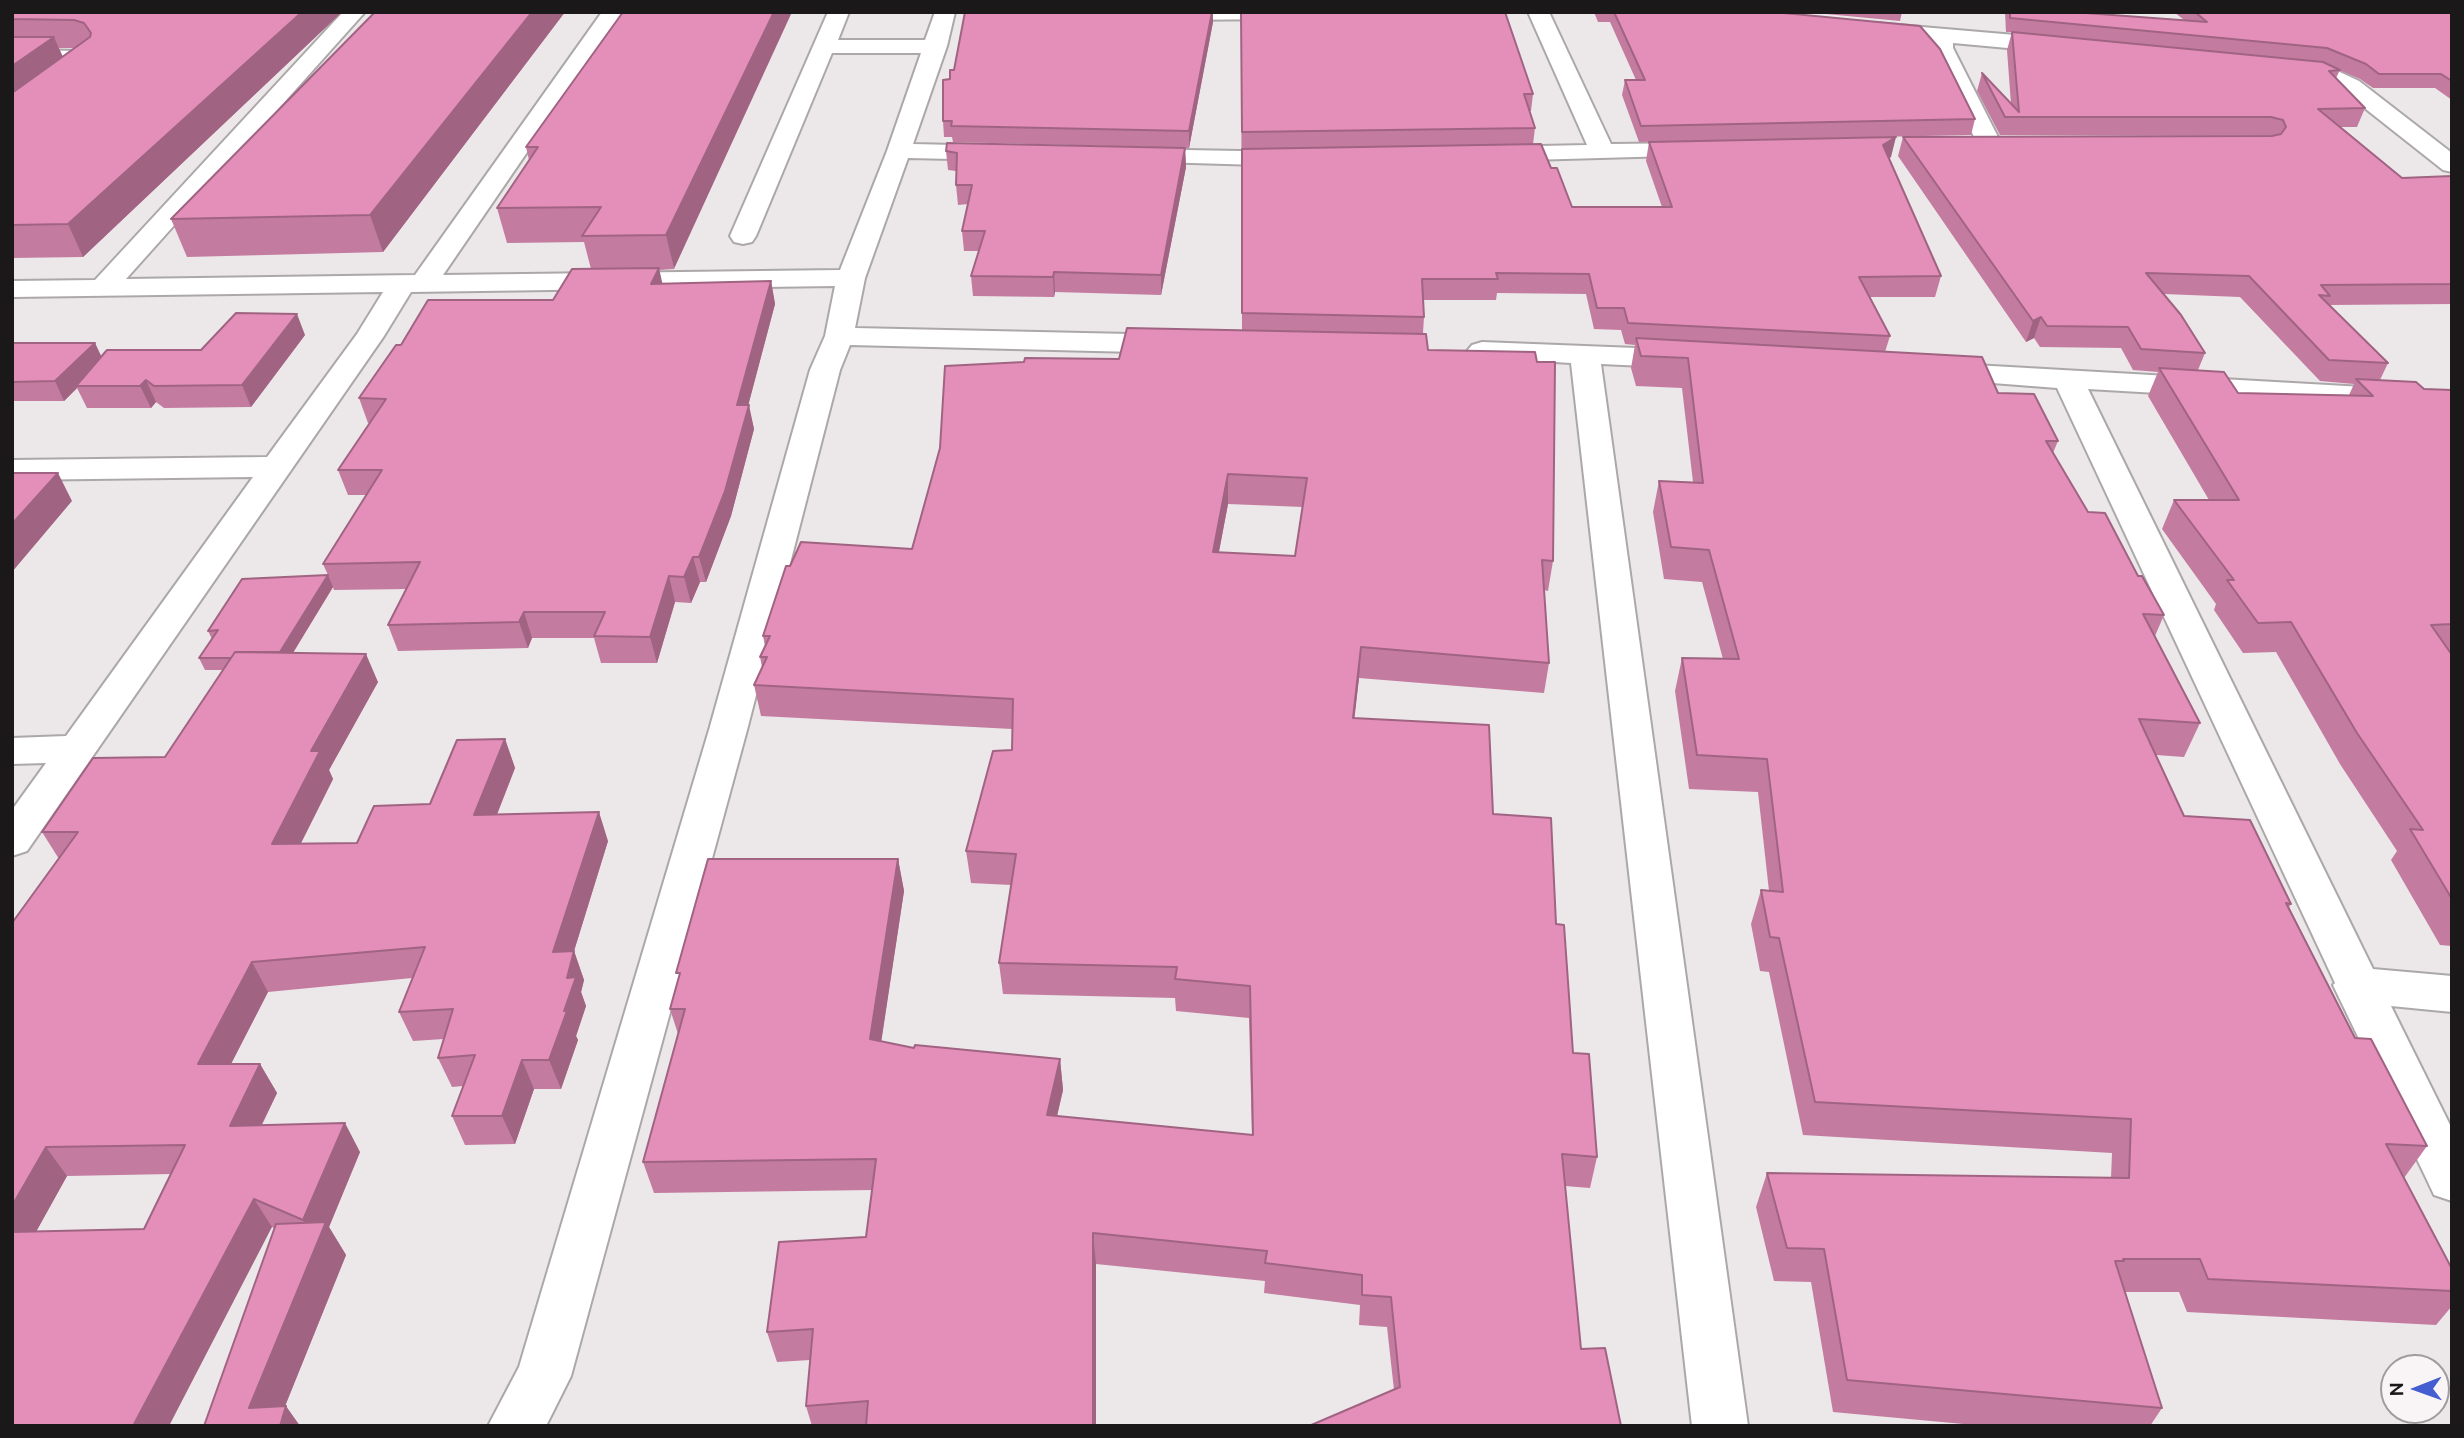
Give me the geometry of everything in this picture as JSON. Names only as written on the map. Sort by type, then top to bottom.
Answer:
[{"type":"street","points":[[102,289],[355,12]]},
{"type":"street","points":[[12,841],[370,336],[412,285],[613,12]]},
{"type":"street","points":[[743,236],[839,12]]},
{"type":"street","points":[[1538,12],[1602,152]]},
{"type":"street","points":[[1145,14],[1320,13]]},
{"type":"street","points":[[825,47],[949,22]]},
{"type":"street","points":[[516,1426],[544,1376],[724,744],[825,370],[839,336],[851,278],[949,22]]},
{"type":"street","points":[[1860,27],[2077,47]]},
{"type":"street","points":[[1942,34],[1942,48],[1990,145]]},
{"type":"street","points":[[12,57],[72,56],[86,58],[90,64],[12,120]]},
{"type":"street","points":[[2267,67],[2321,72],[2351,86],[2452,165]]},
{"type":"street","points":[[1962,146],[2018,145]]},
{"type":"street","points":[[899,150],[1026,154]]},
{"type":"street","points":[[1464,155],[1727,150]]},
{"type":"street","points":[[1108,156],[1313,159]]},
{"type":"street","points":[[12,289],[851,278]]},
{"type":"street","points":[[839,336],[1198,344]]},
{"type":"street","points":[[1461,351],[1711,360]]},
{"type":"street","points":[[1585,354],[1720,1426]]},
{"type":"street","points":[[1906,371],[2452,401]]},
{"type":"street","points":[[2067,378],[2356,985],[2452,1180]]},
{"type":"street","points":[[12,470],[276,467]]},
{"type":"street","points":[[12,751],[77,749]]},
{"type":"street","points":[[2356,985],[2452,994]]},
{"type":"building","points":[[12,12],[302,12],[68,224],[12,225],[12,93],[90,37],[91,33],[84,23],[74,20],[12,19]]},
{"type":"building","points":[[375,12],[532,12],[370,215],[171,219]]},
{"type":"building","points":[[623,12],[774,12],[666,235],[582,236],[601,207],[497,208],[538,147],[526,147]]},
{"type":"building","points":[[965,12],[1212,12],[1189,131],[951,126],[952,121],[943,121],[943,80],[950,79],[950,70],[954,70]]},
{"type":"building","points":[[1241,12],[1505,12],[1533,94],[1524,94],[1535,128],[1242,132]]},
{"type":"building","points":[[1614,12],[1773,12],[1920,26],[1940,49],[1975,119],[1641,126],[1625,80],[1645,80]]},
{"type":"building","points":[[2010,12],[2072,12],[2207,22],[2195,12],[2452,12],[2452,81],[2441,74],[2379,74],[2366,64],[2327,48],[2010,18]]},
{"type":"building","points":[[2012,32],[2323,62],[2340,70],[2329,71],[2365,108],[2318,109],[2402,178],[2452,176],[2452,284],[2321,285],[2330,296],[2319,295],[2388,363],[2329,360],[2249,276],[2146,273],[2181,315],[2205,353],[2141,349],[2128,327],[2047,326],[2041,317],[2033,321],[1903,137],[2272,136],[2281,134],[2286,127],[2283,120],[2271,117],[2005,117],[1982,73],[2019,112]]},
{"type":"building","points":[[12,37],[54,37],[12,66]]},
{"type":"building","points":[[1896,137],[1883,145],[1941,276],[1859,277],[1890,336],[1628,323],[1624,308],[1597,308],[1589,274],[1496,273],[1498,279],[1422,279],[1424,317],[1242,313],[1242,149],[1541,144],[1551,168],[1557,168],[1572,207],[1672,207],[1649,142]]},
{"type":"building","points":[[947,143],[1185,148],[1161,275],[1054,272],[1053,277],[971,276],[985,231],[962,231],[972,185],[956,185],[957,153],[946,151]]},
{"type":"building","points":[[659,268],[651,284],[771,281],[737,405],[749,405],[725,491],[699,557],[693,557],[684,577],[669,576],[650,637],[594,636],[605,612],[524,612],[519,622],[388,625],[420,562],[323,564],[382,470],[338,470],[386,399],[359,398],[396,345],[401,345],[428,300],[553,300],[572,269]]},
{"type":"building","points":[[236,313],[297,314],[242,385],[154,386],[146,380],[140,386],[76,386],[107,350],[201,350]]},
{"type":"building","points":[[1127,328],[1426,334],[1428,350],[1535,352],[1537,362],[1555,362],[1553,561],[1542,560],[1549,663],[1361,647],[1353,718],[1489,725],[1493,814],[1551,818],[1556,924],[1564,925],[1573,1053],[1589,1054],[1597,1157],[1562,1154],[1581,1349],[1605,1348],[1621,1426],[1309,1426],[1400,1387],[1391,1297],[1362,1295],[1362,1275],[1265,1263],[1267,1251],[1093,1233],[1093,1426],[866,1426],[868,1401],[806,1406],[813,1329],[767,1332],[779,1242],[866,1237],[876,1159],[643,1162],[685,1009],[670,1009],[680,973],[676,973],[708,859],[898,859],[870,1039],[914,1048],[915,1045],[1060,1059],[1047,1115],[1253,1135],[1250,986],[1175,979],[1177,967],[999,963],[1016,854],[966,851],[993,751],[1012,750],[1013,699],[754,685],[767,657],[760,657],[770,636],[763,636],[786,566],[790,566],[801,542],[912,549],[940,448],[945,366],[1024,362],[1025,358],[1119,359]],"holes":[[[1228,474],[1307,478],[1295,556],[1213,552]]]},
{"type":"building","points":[[1636,338],[1982,357],[1998,393],[2034,394],[2058,441],[2046,441],[2088,512],[2105,513],[2138,576],[2142,576],[2164,615],[2143,614],[2200,723],[2139,719],[2184,816],[2250,820],[2291,904],[2286,903],[2355,1038],[2371,1039],[2427,1146],[2386,1144],[2452,1269],[2452,1291],[2208,1279],[2200,1259],[2123,1259],[2124,1261],[2115,1261],[2162,1408],[1847,1380],[1824,1249],[1787,1248],[1767,1173],[2129,1178],[2131,1119],[1815,1102],[1779,938],[1770,937],[1761,890],[1783,892],[1767,759],[1697,755],[1682,658],[1739,659],[1709,550],[1671,547],[1659,481],[1703,483],[1688,358],[1641,356]]},
{"type":"building","points":[[12,343],[95,343],[55,381],[12,382]]},
{"type":"building","points":[[2159,368],[2224,372],[2238,393],[2373,396],[2356,379],[2416,382],[2424,389],[2452,390],[2452,624],[2431,625],[2452,655],[2452,899],[2410,829],[2423,830],[2357,733],[2291,622],[2258,623],[2227,580],[2234,580],[2174,500],[2239,500]]},
{"type":"building","points":[[12,473],[58,473],[12,524]]},
{"type":"building","points":[[328,575],[280,652],[235,652],[231,658],[199,658],[218,630],[208,631],[242,579]]},
{"type":"building","points":[[235,652],[366,654],[311,751],[320,751],[272,844],[357,843],[374,806],[430,804],[457,740],[505,739],[474,815],[599,812],[553,952],[574,951],[567,978],[576,977],[564,1011],[567,1011],[549,1060],[522,1060],[502,1116],[452,1116],[475,1055],[438,1058],[453,1009],[399,1012],[425,947],[252,962],[198,1064],[260,1064],[230,1126],[345,1123],[303,1220],[254,1199],[133,1426],[12,1426],[12,1232],[144,1229],[185,1145],[46,1147],[12,1206],[12,923],[78,832],[42,832],[93,758],[165,757]]},
{"type":"building","points":[[326,1222],[249,1408],[286,1406],[280,1426],[204,1426],[276,1224]]}]
